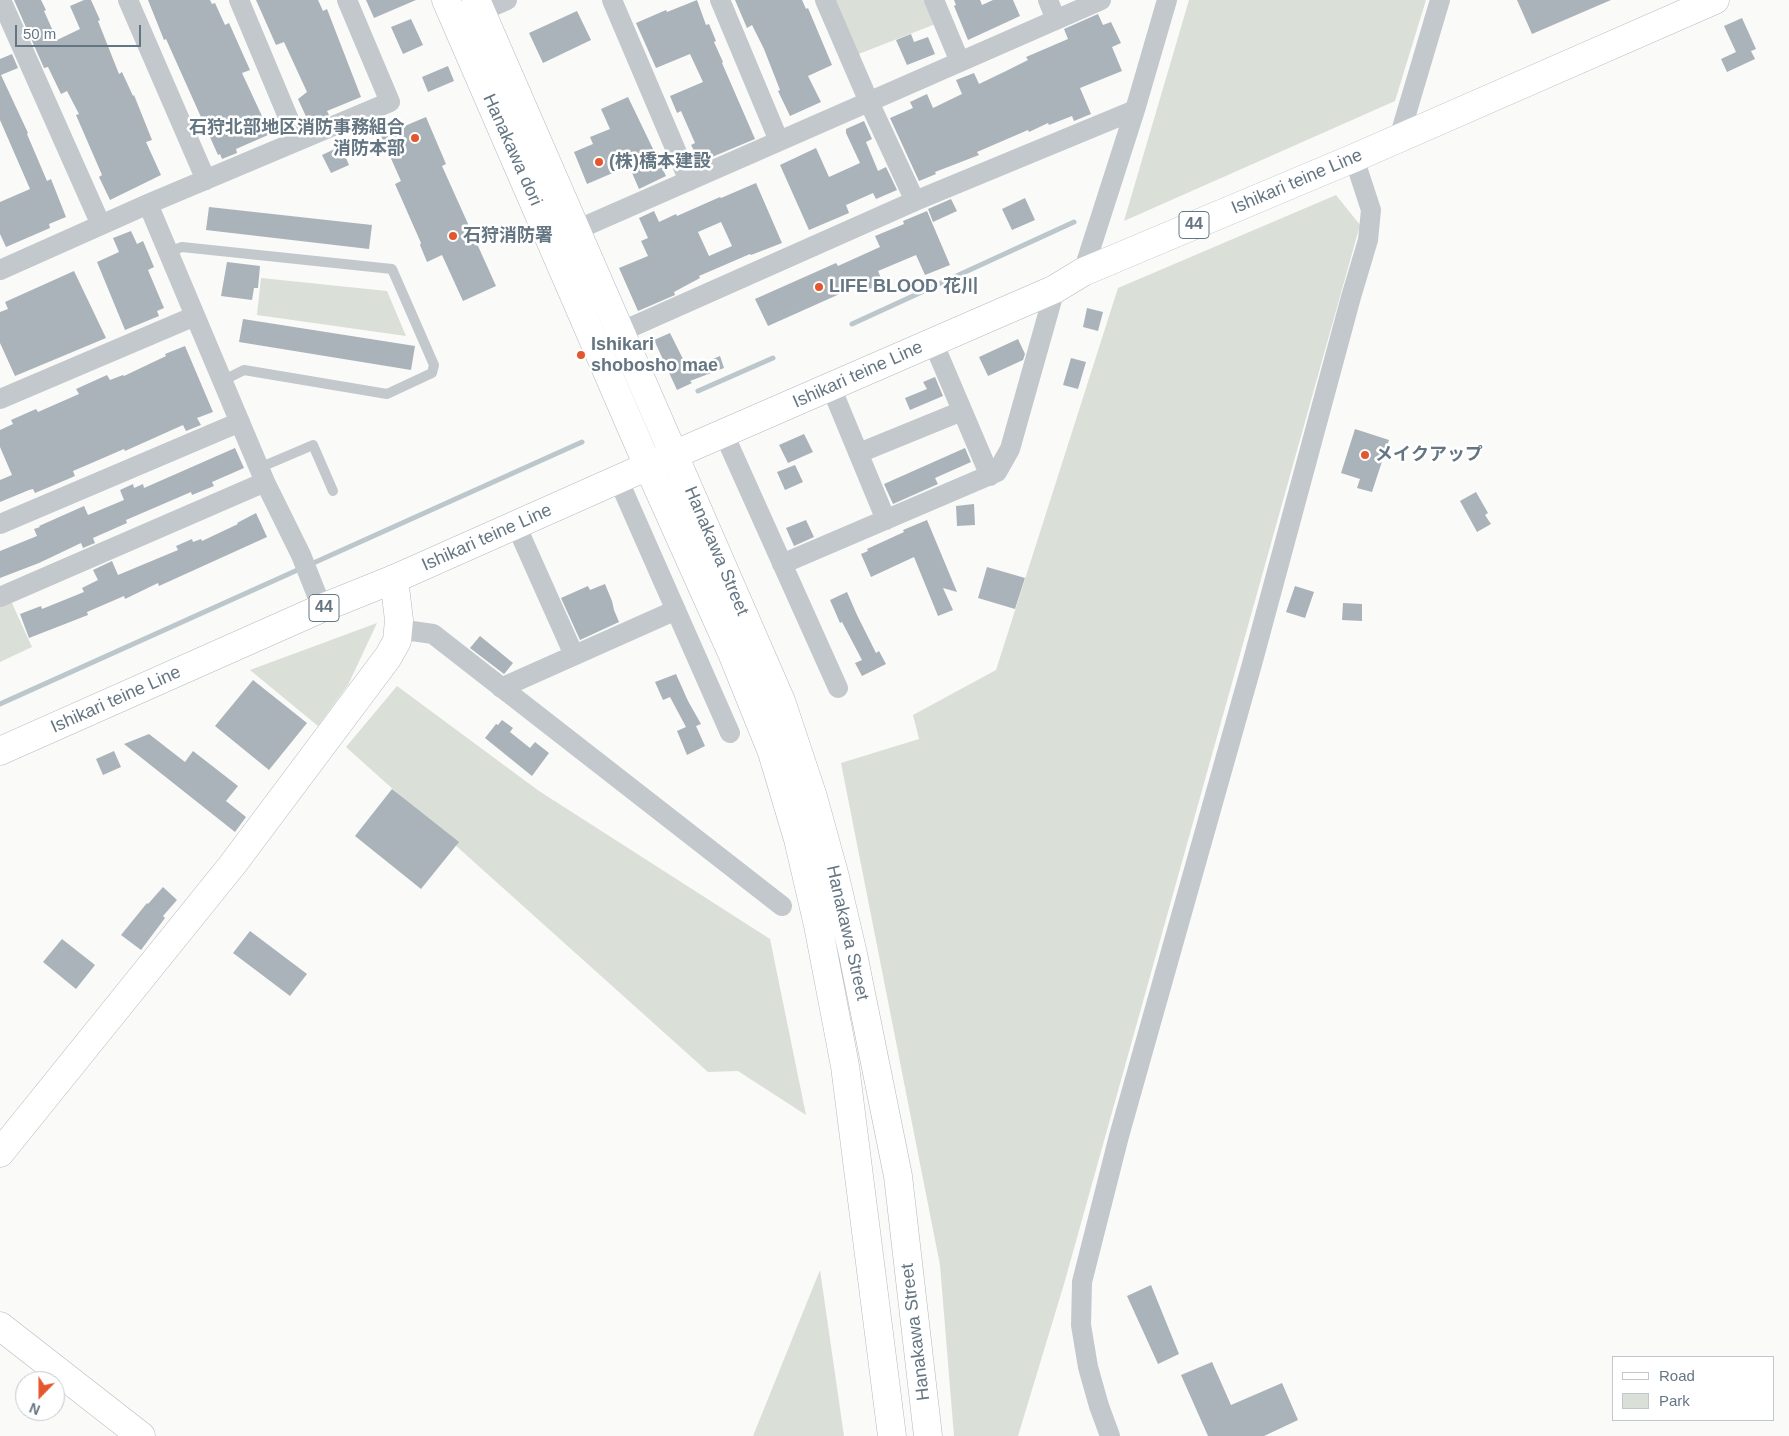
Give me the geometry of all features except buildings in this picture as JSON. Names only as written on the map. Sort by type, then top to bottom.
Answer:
[{"type":"street","points":[[1,0],[101,225]]},
{"type":"street","points":[[128,0],[206,180]]},
{"type":"street","points":[[239,0],[298,141]]},
{"type":"street","points":[[0,269],[390,102],[346,0]]},
{"type":"street","points":[[451,11],[507,0]]},
{"type":"street","points":[[612,0],[689,181]]},
{"type":"street","points":[[720,0],[779,142]]},
{"type":"street","points":[[825,0],[869,102],[915,201]]},
{"type":"street","points":[[934,0],[960,62]]},
{"type":"street","points":[[1048,0],[1056,20]]},
{"type":"street","points":[[552,241],[1101,0]]},
{"type":"street","points":[[1083,272],[1135,110],[1167,0]]},
{"type":"street","points":[[1399,138],[1440,0]]},
{"type":"street","name":"Ishikari teine Line","points":[[0,751],[322,608],[394,579],[618,479],[1055,289],[1083,272],[1354,158],[1715,0]]},
{"type":"street","name":"Hanakawa dori","points":[[479,6],[674,455]]},
{"type":"street","name":"Hanakawa dori","points":[[451,11],[648,466]]},
{"type":"street","points":[[594,343],[915,201],[1135,110]]},
{"type":"street","points":[[1110,1436],[1088,1366],[1081,1325],[1082,1282],[1119,1136],[1247,683],[1368,240],[1370,210],[1354,158]]},
{"type":"street","points":[[148,204],[262,475],[301,555],[322,608]]},
{"type":"street","points":[[782,564],[997,472],[1010,449],[1055,289]]},
{"type":"street","points":[[0,399],[195,316]]},
{"type":"street","points":[[933,342],[990,476]]},
{"type":"street","points":[[831,387],[886,520]]},
{"type":"street","points":[[859,454],[962,411]]},
{"type":"street","points":[[0,524],[240,422]]},
{"type":"street","points":[[724,434],[838,688]]},
{"type":"street","name":"Hanakawa Street","points":[[674,455],[781,701],[813,797],[835,877],[853,954],[898,1176],[928,1436]]},
{"type":"street","name":"Hanakawa Street","points":[[648,466],[732,653],[772,752],[798,839],[818,925],[845,1066],[892,1436]]},
{"type":"street","points":[[0,597],[262,475]]},
{"type":"street","points":[[618,479],[730,733]]},
{"type":"street","points":[[516,525],[574,655]]},
{"type":"street","points":[[0,1153],[233,864],[388,658],[396,641],[399,620],[394,579]]},
{"type":"street","points":[[501,688],[676,610]]},
{"type":"street","points":[[398,630],[432,634],[782,906]]},
{"type":"street","points":[[0,1326],[141,1436]]},
{"type":"lane","points":[[168,252],[182,247],[392,269],[434,365],[432,373],[387,394],[244,370],[222,381]]},
{"type":"lane","points":[[262,475],[313,445],[333,491]]},
{"type":"green space","points":[[826,0],[929,0],[938,23],[856,55]]},
{"type":"green space","points":[[1189,0],[1426,0],[1395,101],[1124,221]]},
{"type":"green space","points":[[1336,195],[1360,225],[1064,1284],[1018,1436],[954,1436],[940,1265],[841,763],[919,739],[913,715],[996,670],[1118,288]]},
{"type":"green space","points":[[261,278],[387,291],[406,336],[257,315]]},
{"type":"green space","points":[[11,601],[32,647],[0,662],[0,606]]},
{"type":"green space","points":[[377,623],[348,685],[318,726],[250,670]]},
{"type":"green space","points":[[397,686],[539,791],[770,939],[806,1115],[738,1071],[708,1072],[346,747]]},
{"type":"green space","points":[[820,1270],[844,1436],[753,1436]]},
{"type":"waterway","points":[[852,324],[1074,222]]},
{"type":"waterway","points":[[698,391],[773,358]]},
{"type":"waterway","points":[[309,565],[582,442]]},
{"type":"waterway","points":[[0,704],[302,568]]},
{"type":"place","name":"石狩北部地区消防事務組合 消防本部","points":[[415,138]]},
{"type":"place","name":"(株)橋本建設","points":[[599,162]]},
{"type":"place","name":"石狩消防署","points":[[453,236]]},
{"type":"place","name":"LIFE BLOOD 花川","points":[[819,287]]},
{"type":"place","name":"Ishikari shobosho mae","points":[[581,355]]},
{"type":"place","name":"メイクアップ","points":[[1365,455]]}]
